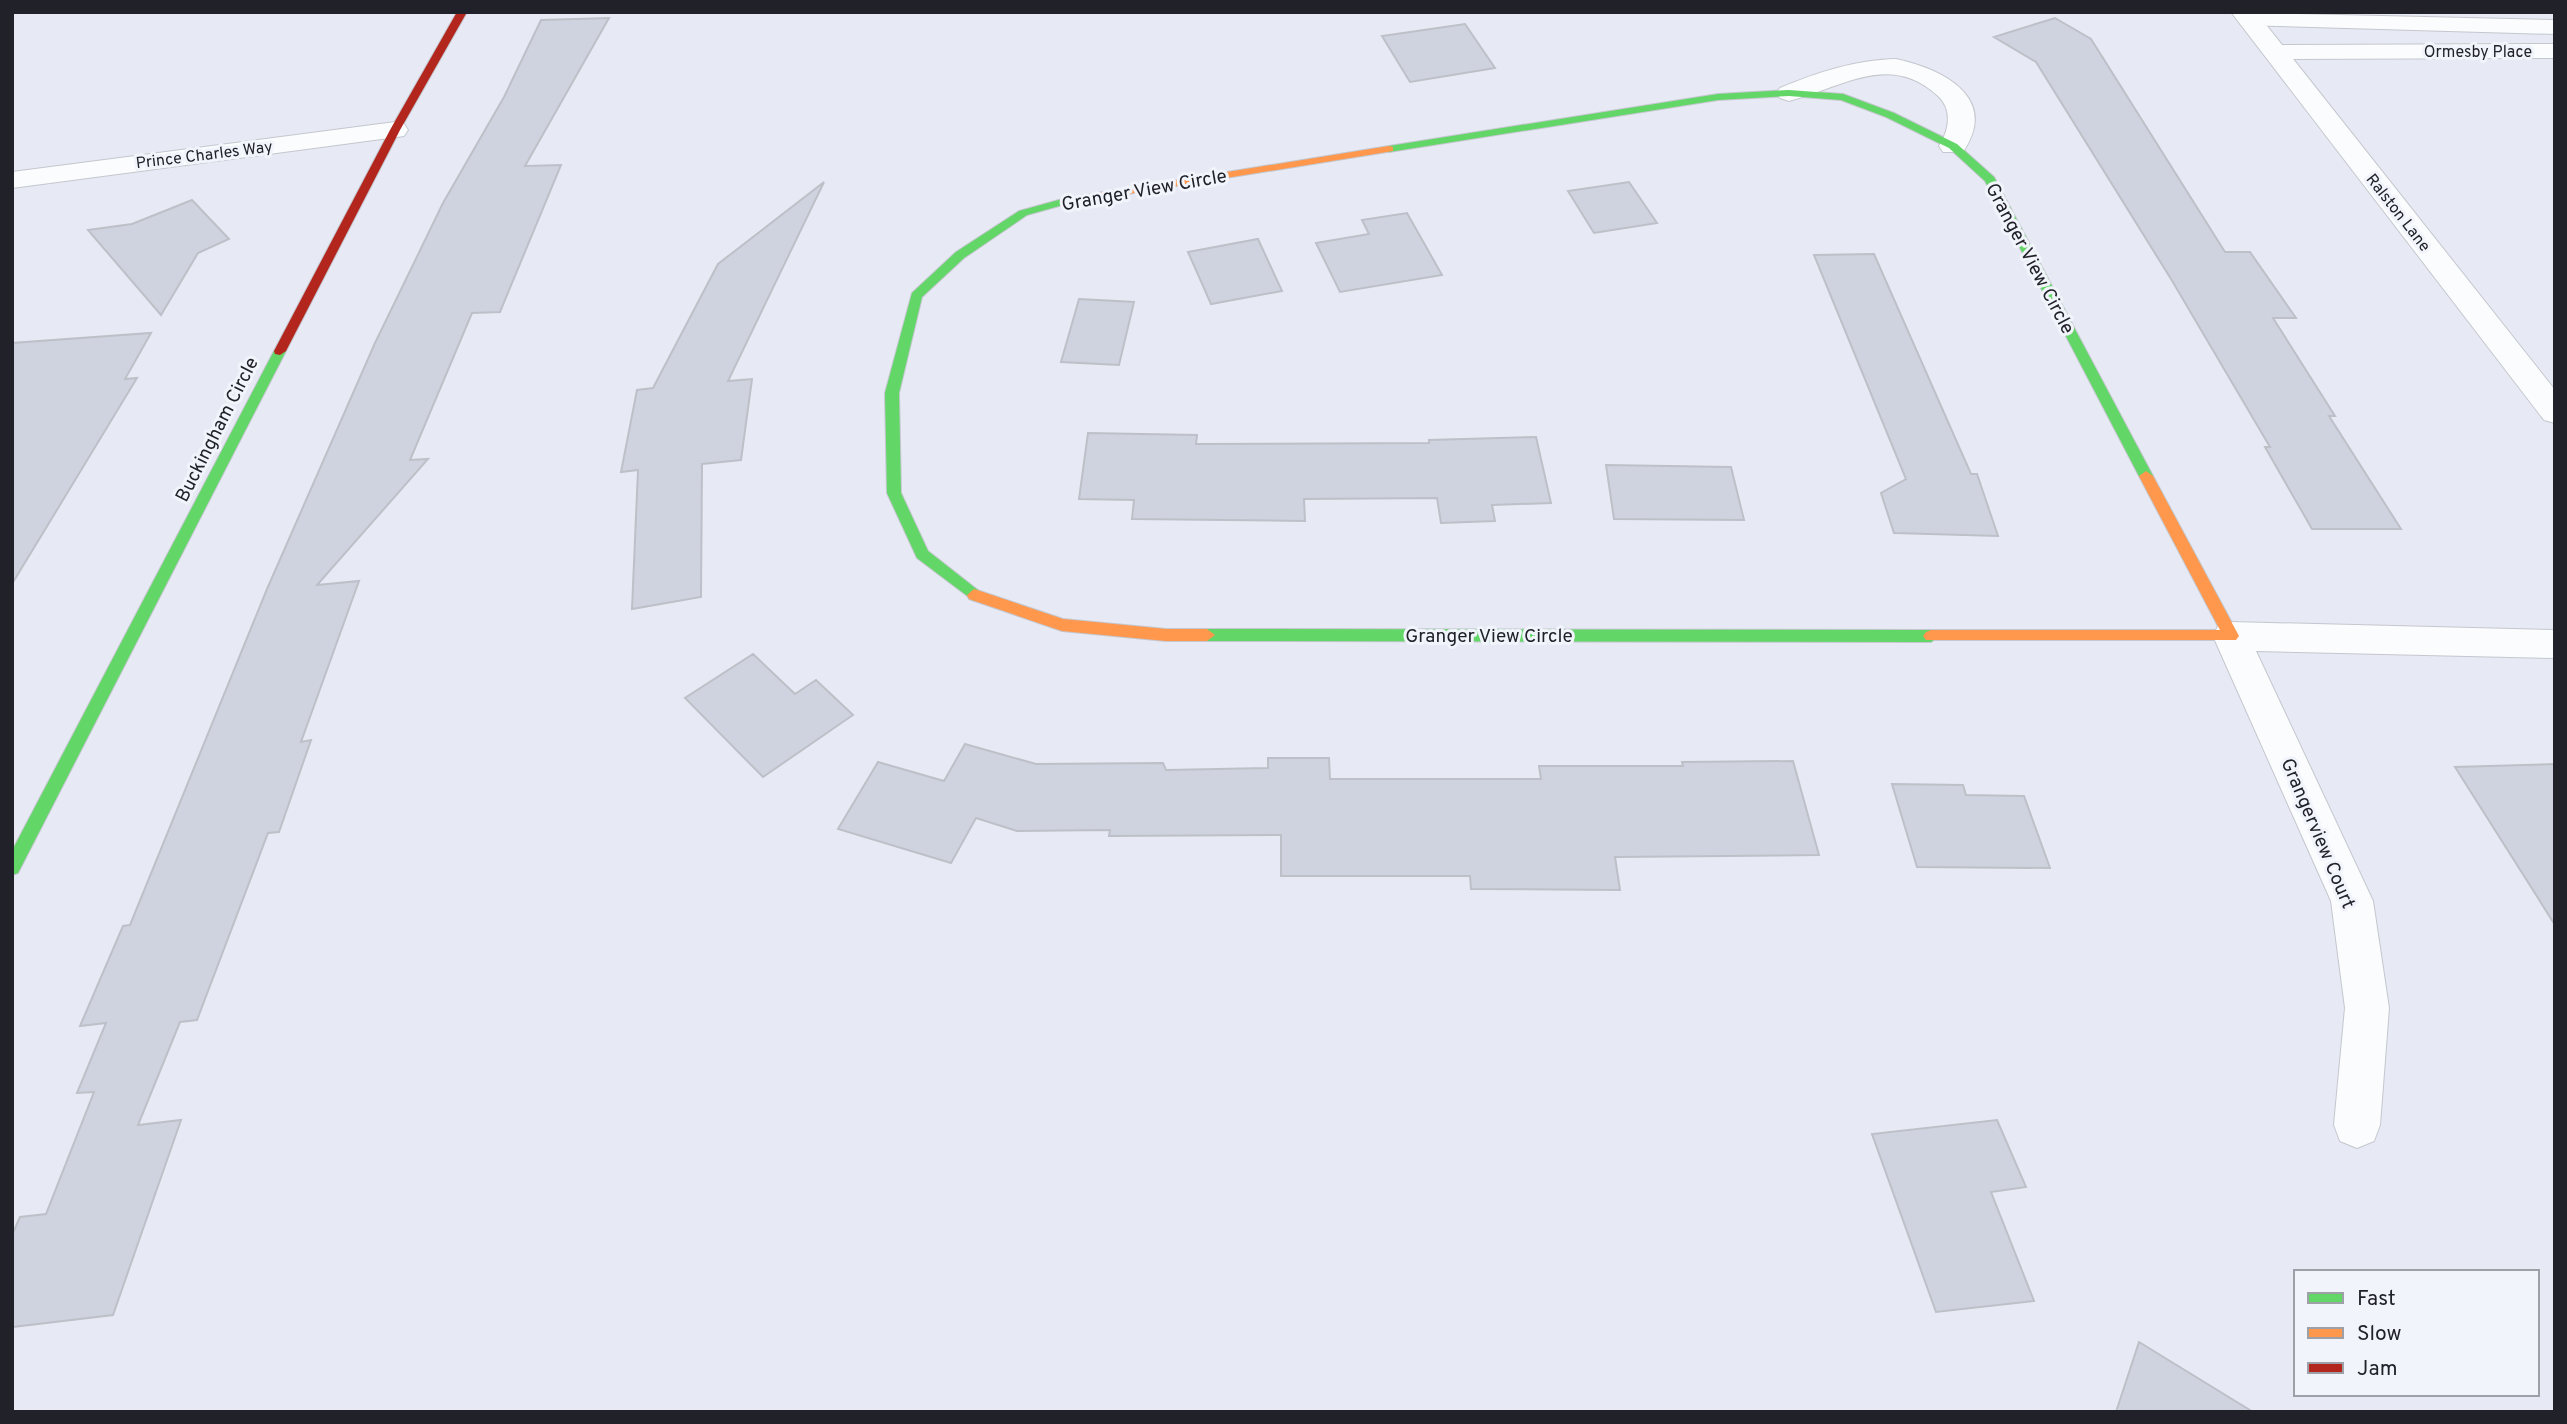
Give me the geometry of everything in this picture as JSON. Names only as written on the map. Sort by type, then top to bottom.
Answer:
[{"type":"street","name":"Buckingham Circle","points":[[12,868],[395,130],[462,12]]},
{"type":"street","name":"Ralston Lane","points":[[2246,16],[2555,412]]},
{"type":"street","points":[[1789,93],[1822,79],[1859,69],[1911,68],[1947,89],[1961,104],[1962,127],[1953,146]]},
{"type":"street","name":"Granger View Circle","points":[[2231,636],[1990,179],[1953,146],[1890,115],[1843,97],[1789,93],[1704,99],[1081,197],[1023,213],[960,255],[916,296],[892,393],[894,493],[922,554],[979,599],[1062,625],[1166,635],[2231,636],[2555,643]]},
{"type":"street","name":"Prince Charles Way","points":[[12,180],[395,130]]},
{"type":"street","name":"Grangerview Court","points":[[2231,636],[2352,901],[2367,1008],[2357,1125]]},
{"type":"lane","name":"Ormesby Place","points":[[2246,16],[2379,25],[2555,27]]},
{"type":"lane","name":"Ormesby Place","points":[[2379,25],[2401,51]]},
{"type":"lane","name":"Ormesby Place","points":[[2275,52],[2555,51]]},
{"type":"building","points":[[609,18],[525,166],[561,165],[500,312],[472,313],[410,460],[428,459],[317,585],[359,581],[301,742],[311,740],[279,832],[268,833],[197,1020],[180,1022],[138,1125],[181,1120],[113,1315],[12,1327],[12,1235],[20,1217],[46,1214],[94,1092],[77,1093],[106,1023],[80,1026],[123,926],[130,925],[267,589],[375,343],[443,203],[504,97],[541,20]]},
{"type":"building","points":[[2055,18],[2091,39],[2225,252],[2250,252],[2296,318],[2273,318],[2335,416],[2329,416],[2401,529],[2312,529],[2265,447],[2270,447],[2171,279],[2036,62],[1994,37]]},
{"type":"building","points":[[1465,24],[1495,68],[1410,82],[1382,36]]},
{"type":"building","points":[[824,182],[728,381],[752,379],[741,460],[702,464],[701,597],[632,609],[638,470],[621,472],[637,390],[653,388],[718,264]]},
{"type":"building","points":[[1629,182],[1657,223],[1594,233],[1568,191]]},
{"type":"building","points":[[192,200],[229,239],[198,253],[161,315],[88,230],[132,224]]},
{"type":"building","points":[[1407,213],[1442,275],[1340,292],[1316,243],[1369,234],[1362,220]]},
{"type":"building","points":[[1258,239],[1282,291],[1211,304],[1188,252]]},
{"type":"building","points":[[1874,254],[1971,474],[1977,474],[1998,536],[1894,533],[1881,493],[1906,479],[1814,255]]},
{"type":"building","points":[[1079,299],[1134,302],[1119,365],[1061,362]]},
{"type":"building","points":[[151,333],[125,379],[137,378],[12,584],[12,343]]},
{"type":"building","points":[[1088,433],[1197,435],[1196,444],[1429,443],[1429,440],[1536,437],[1551,503],[1492,505],[1495,521],[1441,523],[1437,498],[1304,499],[1305,521],[1132,519],[1134,500],[1079,499]]},
{"type":"building","points":[[1606,465],[1731,467],[1744,520],[1614,519]]},
{"type":"building","points":[[753,654],[795,694],[816,680],[853,715],[763,777],[685,698]]},
{"type":"building","points":[[965,744],[1036,764],[1163,763],[1166,770],[1268,768],[1268,758],[1329,758],[1330,779],[1541,779],[1539,766],[1683,766],[1682,762],[1793,761],[1819,855],[1615,857],[1620,890],[1471,889],[1470,876],[1281,876],[1281,835],[1109,836],[1110,830],[1017,831],[976,818],[951,863],[838,829],[878,762],[944,781]]},
{"type":"building","points":[[2555,764],[2555,925],[2455,767]]},
{"type":"building","points":[[1892,784],[1963,785],[1966,795],[2024,796],[2050,868],[1917,867]]},
{"type":"building","points":[[1997,1120],[2026,1187],[1991,1192],[2034,1301],[1936,1312],[1872,1134]]},
{"type":"building","points":[[2139,1342],[2253,1412],[2116,1412]]},
{"type":"traffic: fast","points":[[1789,93],[1843,97],[1890,115],[1953,146],[1990,179],[2146,476]]},
{"type":"traffic: fast","points":[[1389,149],[1718,97],[1789,93]]},
{"type":"traffic: fast","points":[[974,595],[922,554],[894,493],[892,393],[916,296],[960,255],[1023,213],[1066,201]]},
{"type":"traffic: fast","points":[[12,868],[280,351]]},
{"type":"traffic: fast","points":[[1207,635],[1931,636]]},
{"type":"traffic: slow","points":[[1066,201],[1389,149]]},
{"type":"traffic: slow","points":[[1931,636],[2231,636],[2146,476]]},
{"type":"traffic: slow","points":[[974,595],[1062,625],[1166,635],[1207,635]]},
{"type":"traffic: jam","points":[[280,351],[395,130],[462,12]]}]
